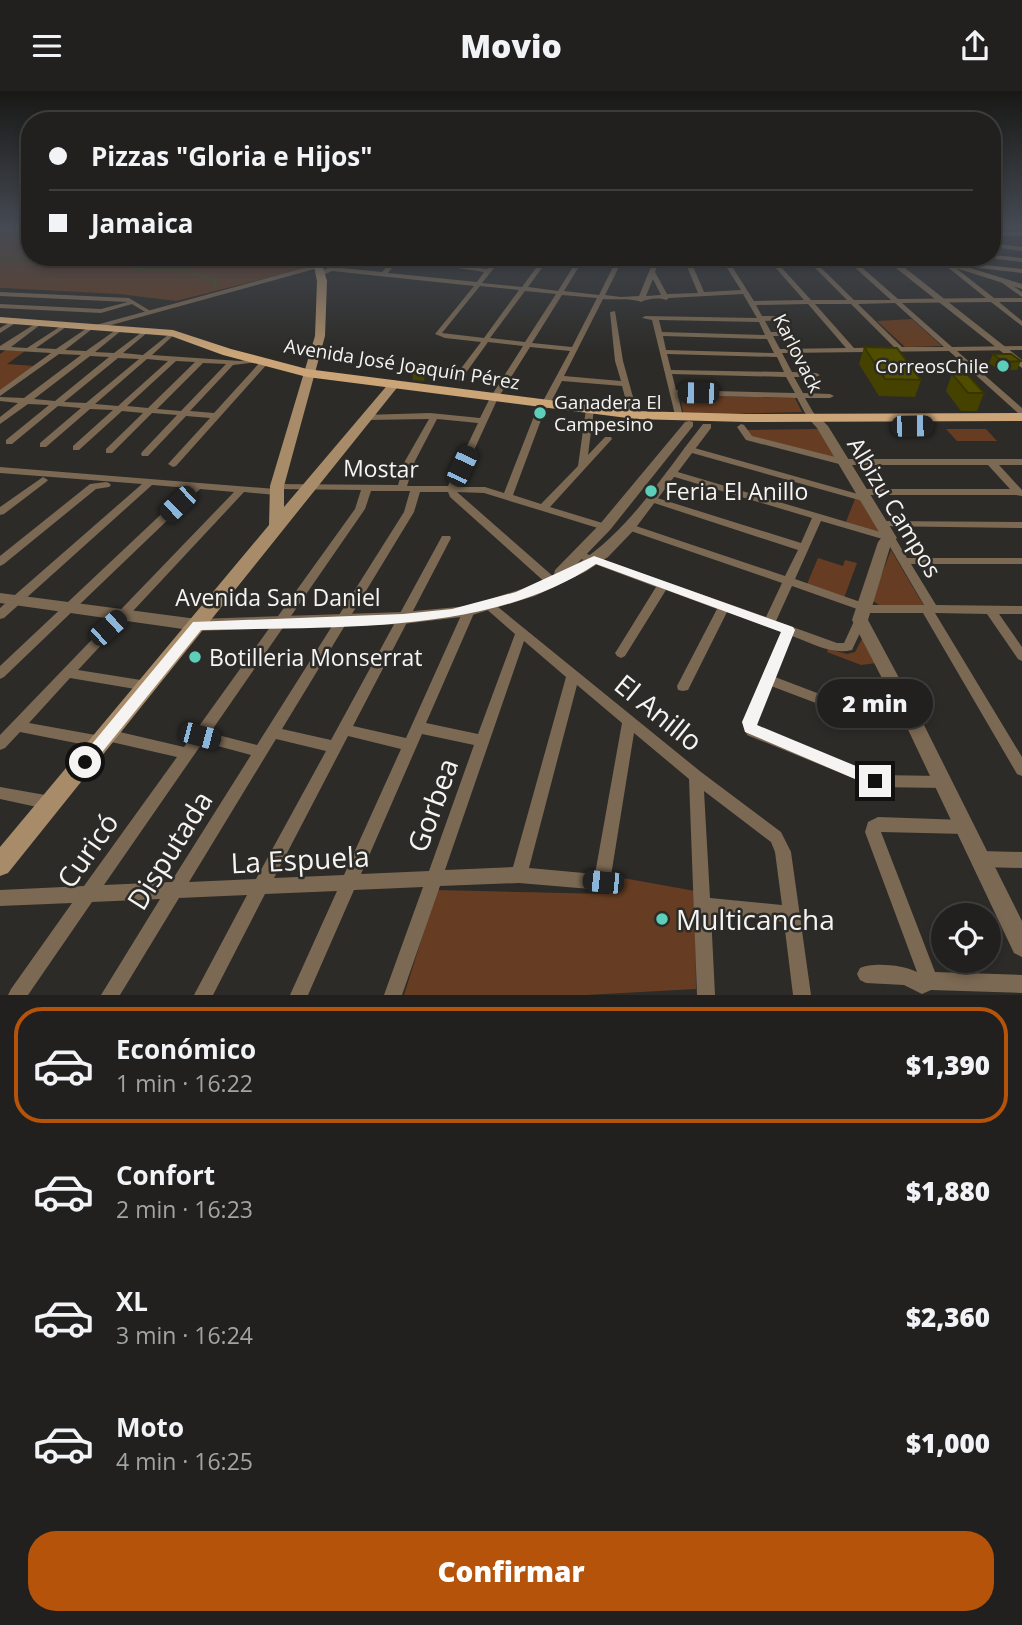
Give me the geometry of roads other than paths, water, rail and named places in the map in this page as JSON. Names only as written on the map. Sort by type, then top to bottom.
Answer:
[{"type":"main road","points":[[277,528],[276,489],[307,373],[320,336],[316,270]]},
{"type":"main road","name":"Avenida José Joaquín Pérez","points":[[0,320],[173,333],[307,373],[684,420],[707,426],[743,423],[955,421],[1022,425]]},
{"type":"main road","points":[[0,865],[394,384]]},
{"type":"main road","name":"Avenida José Joaquín Pérez","points":[[955,421],[1022,414]]},
{"type":"main road","points":[[684,420],[743,423]]},
{"type":"street","points":[[0,397],[90,328],[304,270]]},
{"type":"street","points":[[342,270],[522,291],[641,300],[746,292]]},
{"type":"street","points":[[383,275],[387,270]]},
{"type":"street","points":[[481,270],[488,271]]},
{"type":"street","points":[[457,379],[537,270]]},
{"type":"street","points":[[551,581],[453,495],[452,488],[494,398],[574,270]]},
{"type":"street","points":[[508,495],[540,411],[614,270]]},
{"type":"street","points":[[692,270],[702,295]]},
{"type":"street","name":"Karlovack","points":[[732,270],[753,303],[800,395],[818,422]]},
{"type":"street","points":[[781,270],[852,350]]},
{"type":"street","points":[[820,270],[901,350]]},
{"type":"street","points":[[861,270],[1022,414]]},
{"type":"street","points":[[903,270],[1022,365]]},
{"type":"street","points":[[955,270],[1022,324]]},
{"type":"street","points":[[969,270],[1022,287]]},
{"type":"street","points":[[488,271],[440,328],[438,334],[573,349]]},
{"type":"street","points":[[641,300],[652,272]]},
{"type":"street","points":[[652,272],[666,298]]},
{"type":"street","points":[[1003,281],[1022,295]]},
{"type":"street","points":[[0,294],[136,302],[149,312]]},
{"type":"street","points":[[753,303],[1022,300]]},
{"type":"street","points":[[0,306],[101,311],[136,302]]},
{"type":"street","points":[[714,307],[719,319]]},
{"type":"street","points":[[593,311],[614,314],[619,361],[629,397],[630,414]]},
{"type":"street","points":[[645,318],[677,314],[719,319],[781,319]]},
{"type":"street","points":[[655,318],[673,393],[684,420]]},
{"type":"street","points":[[0,331],[14,323]]},
{"type":"street","points":[[2,348],[38,324]]},
{"type":"street","points":[[30,349],[64,326]]},
{"type":"street","points":[[0,421],[120,330]]},
{"type":"street","points":[[9,442],[146,331]]},
{"type":"street","points":[[43,445],[173,333]]},
{"type":"street","points":[[659,334],[789,334]]},
{"type":"street","points":[[2,348],[202,361],[261,361]]},
{"type":"street","points":[[663,352],[778,353],[1022,348]]},
{"type":"street","points":[[76,447],[174,359]]},
{"type":"street","points":[[109,451],[202,361]]},
{"type":"street","points":[[173,464],[217,416],[261,361]]},
{"type":"street","points":[[145,454],[232,362]]},
{"type":"street","points":[[668,372],[816,375]]},
{"type":"street","points":[[558,378],[625,384]]},
{"type":"street","points":[[673,393],[830,396]]},
{"type":"street","points":[[0,397],[217,416]]},
{"type":"street","points":[[582,467],[590,409]]},
{"type":"street","points":[[367,417],[434,417],[483,421]]},
{"type":"street","points":[[402,488],[410,461],[434,417]]},
{"type":"street","name":"Avenida San Daniel","points":[[0,598],[197,625],[403,618],[469,611],[489,606],[580,569],[605,527],[684,420]]},
{"type":"street","name":"Albizu Campos","points":[[818,422],[890,538],[1022,770]]},
{"type":"street","points":[[743,423],[749,438],[843,462],[1022,462]]},
{"type":"street","name":"Avenida San Daniel","points":[[587,557],[629,527],[707,426]]},
{"type":"street","points":[[544,507],[608,439]]},
{"type":"street","points":[[688,449],[864,496],[1020,494]]},
{"type":"street","points":[[992,462],[1020,494]]},
{"type":"street","name":"Mostar","points":[[0,470],[242,489],[367,487],[485,490],[605,527]]},
{"type":"street","points":[[587,557],[788,630],[845,648],[850,644],[885,543],[890,538],[671,473]]},
{"type":"street","points":[[0,512],[43,480]]},
{"type":"street","points":[[0,615],[150,482]]},
{"type":"street","points":[[0,562],[93,485],[109,485]]},
{"type":"street","points":[[0,674],[197,485]]},
{"type":"street","name":"Curicó","points":[[17,995],[360,509],[367,487]]},
{"type":"street","name":"Disputada","points":[[110,995],[411,509],[416,488]]},
{"type":"street","points":[[0,744],[242,489]]},
{"type":"street","points":[[651,499],[804,548]]},
{"type":"street","points":[[769,623],[818,517]]},
{"type":"street","points":[[881,524],[1022,525]]},
{"type":"street","points":[[629,527],[789,581],[862,612],[1022,610]]},
{"type":"street","points":[[203,995],[446,538]]},
{"type":"street","points":[[903,561],[1022,561]]},
{"type":"street","points":[[621,653],[663,585]]},
{"type":"street","name":"El Anillo","points":[[489,606],[696,776],[706,995]]},
{"type":"street","points":[[683,686],[724,607]]},
{"type":"street","points":[[990,610],[1022,656]]},
{"type":"street","points":[[299,995],[469,611]]},
{"type":"street","points":[[862,612],[1022,945]]},
{"type":"street","points":[[788,630],[750,722],[750,728],[869,779],[885,782],[943,782]]},
{"type":"street","name":"Gorbea","points":[[393,995],[522,633]]},
{"type":"street","points":[[66,673],[148,686]]},
{"type":"street","points":[[519,875],[573,675]]},
{"type":"street","points":[[768,679],[866,717],[912,719]]},
{"type":"street","name":"La Espuela","points":[[0,898],[519,875],[603,882],[629,721]]},
{"type":"street","points":[[17,726],[104,738],[187,754]]},
{"type":"street","points":[[417,727],[482,741]]},
{"type":"street","points":[[344,730],[409,745]]},
{"type":"street","points":[[272,733],[335,747]]},
{"type":"street","points":[[200,736],[260,751]]},
{"type":"street","points":[[696,776],[779,842],[783,852],[802,995]]},
{"type":"street","points":[[0,793],[51,803]]},
{"type":"street","points":[[924,987],[872,829],[878,824],[965,827]]},
{"type":"street","points":[[981,859],[1022,860]]},
{"type":"street","points":[[702,905],[791,914]]},
{"type":"street","points":[[866,974],[906,977],[924,987],[1022,984]]},
{"type":"waterway","points":[[186,270],[216,281],[215,288]]},
{"type":"place","name":"CorreosChile","points":[[1003,366]]},
{"type":"place","name":"Ganadera El Campesino","points":[[540,413]]},
{"type":"place","name":"Feria El Anillo","points":[[651,491]]},
{"type":"place","name":"Botilleria Monserrat","points":[[195,657]]},
{"type":"place","name":"Multicancha","points":[[662,919]]}]
